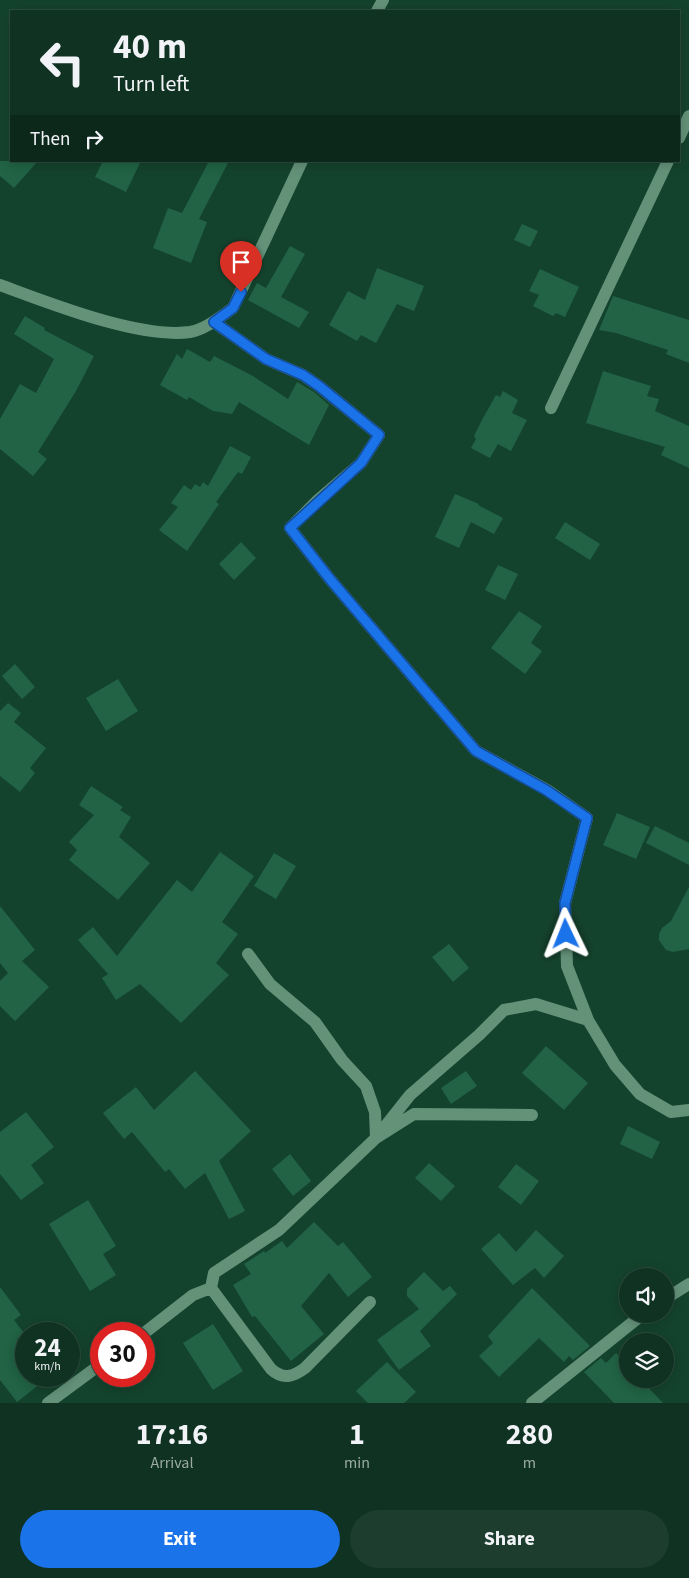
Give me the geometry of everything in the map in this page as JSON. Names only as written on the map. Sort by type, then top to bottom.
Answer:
[{"type":"street","points":[[680,136],[689,116]]},
{"type":"street","points":[[0,285],[96,318],[141,329],[168,333],[192,331],[214,322],[233,308],[302,162]]},
{"type":"street","points":[[550,408],[668,162]]},
{"type":"street","points":[[214,322],[266,359],[303,375],[379,435],[361,463],[290,528],[329,578],[476,751],[546,790],[587,818],[565,903],[567,966],[588,1020],[615,1066],[640,1094],[671,1112],[689,1110]]},
{"type":"street","points":[[248,954],[270,984],[315,1022],[342,1060],[366,1086],[375,1112],[376,1138]]},
{"type":"street","points":[[370,1302],[305,1368],[296,1375],[286,1377],[278,1375],[271,1369],[211,1288],[214,1273],[280,1230],[376,1138],[410,1095],[479,1035],[504,1010],[536,1004],[588,1020]]},
{"type":"street","points":[[376,1138],[414,1114],[532,1115]]},
{"type":"street","points":[[674,1294],[689,1284]]},
{"type":"street","points":[[155,1325],[193,1295],[211,1288]]},
{"type":"street","points":[[532,1403],[632,1323]]},
{"type":"street","points":[[48,1403],[90,1372]]},
{"type":"building","points":[[0,161],[37,162],[14,188],[0,176]]},
{"type":"building","points":[[102,162],[141,162],[126,192],[95,177]]},
{"type":"building","points":[[208,162],[228,162],[199,219],[207,222],[191,263],[153,248],[168,208],[182,213]]},
{"type":"building","points":[[522,224],[538,231],[530,247],[514,240]]},
{"type":"building","points":[[290,246],[305,254],[281,297],[309,312],[299,328],[248,300],[257,283],[266,288]]},
{"type":"building","points":[[377,268],[424,286],[414,311],[397,304],[376,343],[361,335],[357,341],[329,325],[348,291],[365,300]]},
{"type":"building","points":[[540,269],[579,287],[565,317],[556,313],[553,316],[533,306],[539,295],[529,291]]},
{"type":"building","points":[[613,296],[689,320],[689,363],[666,354],[668,350],[616,333],[599,330]]},
{"type":"building","points":[[25,316],[45,328],[44,330],[94,356],[76,391],[38,452],[47,459],[33,476],[0,449],[0,419],[20,384],[36,393],[54,359],[14,334]]},
{"type":"building","points":[[187,349],[210,362],[214,356],[253,376],[288,399],[297,382],[314,392],[329,405],[309,445],[239,402],[232,414],[213,411],[189,397],[187,400],[160,385],[177,354],[182,359]]},
{"type":"building","points":[[603,371],[651,386],[647,396],[659,399],[655,411],[689,426],[689,468],[661,455],[665,447],[586,423]]},
{"type":"building","points":[[503,391],[518,400],[512,413],[527,420],[511,451],[498,444],[490,458],[471,448],[476,439],[474,436],[496,395],[500,397]]},
{"type":"building","points":[[230,446],[251,457],[242,474],[238,472],[216,502],[219,504],[187,551],[159,530],[178,507],[171,503],[184,485],[191,490],[195,484],[200,487],[203,482],[208,486]]},
{"type":"building","points":[[455,494],[479,504],[503,518],[494,534],[471,522],[459,548],[435,537]]},
{"type":"building","points":[[565,522],[600,544],[590,560],[555,538]]},
{"type":"building","points":[[241,542],[256,558],[234,580],[219,564]]},
{"type":"building","points":[[498,565],[518,574],[505,600],[485,590]]},
{"type":"building","points":[[519,611],[542,626],[531,643],[542,651],[525,674],[491,648]]},
{"type":"building","points":[[15,664],[35,687],[22,699],[2,676]]},
{"type":"building","points":[[118,679],[138,711],[106,731],[86,698]]},
{"type":"building","points":[[8,703],[21,713],[14,722],[46,748],[30,768],[35,773],[20,792],[0,776],[0,711]]},
{"type":"building","points":[[91,786],[123,807],[120,810],[131,817],[119,837],[150,863],[118,900],[69,860],[77,850],[69,842],[94,815],[79,805]]},
{"type":"building","points":[[617,813],[650,827],[636,859],[603,845]]},
{"type":"building","points":[[655,826],[689,843],[689,865],[646,843]]},
{"type":"building","points":[[220,852],[254,876],[222,922],[238,934],[216,963],[229,975],[181,1023],[140,984],[116,1000],[102,978],[108,974],[78,940],[93,927],[117,956],[177,880],[192,892]]},
{"type":"building","points":[[274,853],[296,866],[276,899],[254,886]]},
{"type":"building","points":[[689,887],[689,949],[673,952],[666,950],[659,940],[659,934],[662,928],[671,921]]},
{"type":"building","points":[[0,906],[35,950],[22,961],[49,987],[15,1021],[0,1006],[0,981],[8,973],[0,963]]},
{"type":"building","points":[[449,944],[469,968],[453,982],[432,957]]},
{"type":"building","points":[[546,1046],[588,1083],[564,1110],[522,1073]]},
{"type":"building","points":[[195,1071],[251,1131],[219,1161],[245,1211],[229,1219],[205,1173],[185,1189],[169,1169],[165,1172],[132,1132],[124,1139],[103,1113],[136,1087],[154,1110]]},
{"type":"building","points":[[466,1071],[477,1086],[451,1104],[441,1088]]},
{"type":"building","points":[[26,1112],[54,1147],[31,1165],[44,1183],[21,1200],[0,1174],[0,1132]]},
{"type":"building","points":[[628,1126],[660,1142],[652,1159],[620,1144]]},
{"type":"building","points":[[290,1154],[311,1181],[293,1196],[272,1169]]},
{"type":"building","points":[[429,1163],[455,1186],[441,1201],[415,1178]]},
{"type":"building","points":[[516,1164],[539,1181],[521,1205],[498,1187]]},
{"type":"building","points":[[88,1200],[116,1246],[103,1254],[116,1275],[90,1291],[49,1224]]},
{"type":"building","points":[[314,1222],[338,1246],[343,1242],[372,1277],[348,1297],[329,1273],[301,1306],[324,1334],[291,1361],[255,1316],[252,1317],[233,1285],[251,1274],[244,1264],[282,1241],[287,1248]]},
{"type":"building","points":[[536,1230],[564,1256],[544,1278],[535,1268],[513,1285],[481,1249],[499,1233],[516,1252]]},
{"type":"building","points":[[424,1272],[443,1291],[450,1286],[457,1294],[420,1331],[431,1346],[399,1370],[377,1340],[419,1309],[407,1296],[407,1289]]},
{"type":"building","points":[[0,1287],[21,1315],[14,1320],[16,1322],[15,1387],[36,1387],[17,1402],[0,1380]]},
{"type":"building","points":[[532,1288],[590,1346],[573,1360],[569,1356],[564,1362],[539,1338],[499,1377],[479,1356],[493,1343],[488,1336]]},
{"type":"building","points":[[213,1324],[243,1371],[213,1390],[183,1343]]},
{"type":"building","points":[[616,1353],[619,1356],[619,1388],[649,1388],[663,1403],[614,1403],[584,1372],[601,1358],[606,1363]]},
{"type":"building","points":[[387,1362],[416,1392],[404,1403],[368,1403],[356,1391]]},
{"type":"route","points":[[241,292],[233,308],[214,322],[266,359],[303,375],[379,435],[361,463],[318,500],[290,528],[329,578],[476,751],[546,790],[587,818],[565,903],[566,934]]}]
